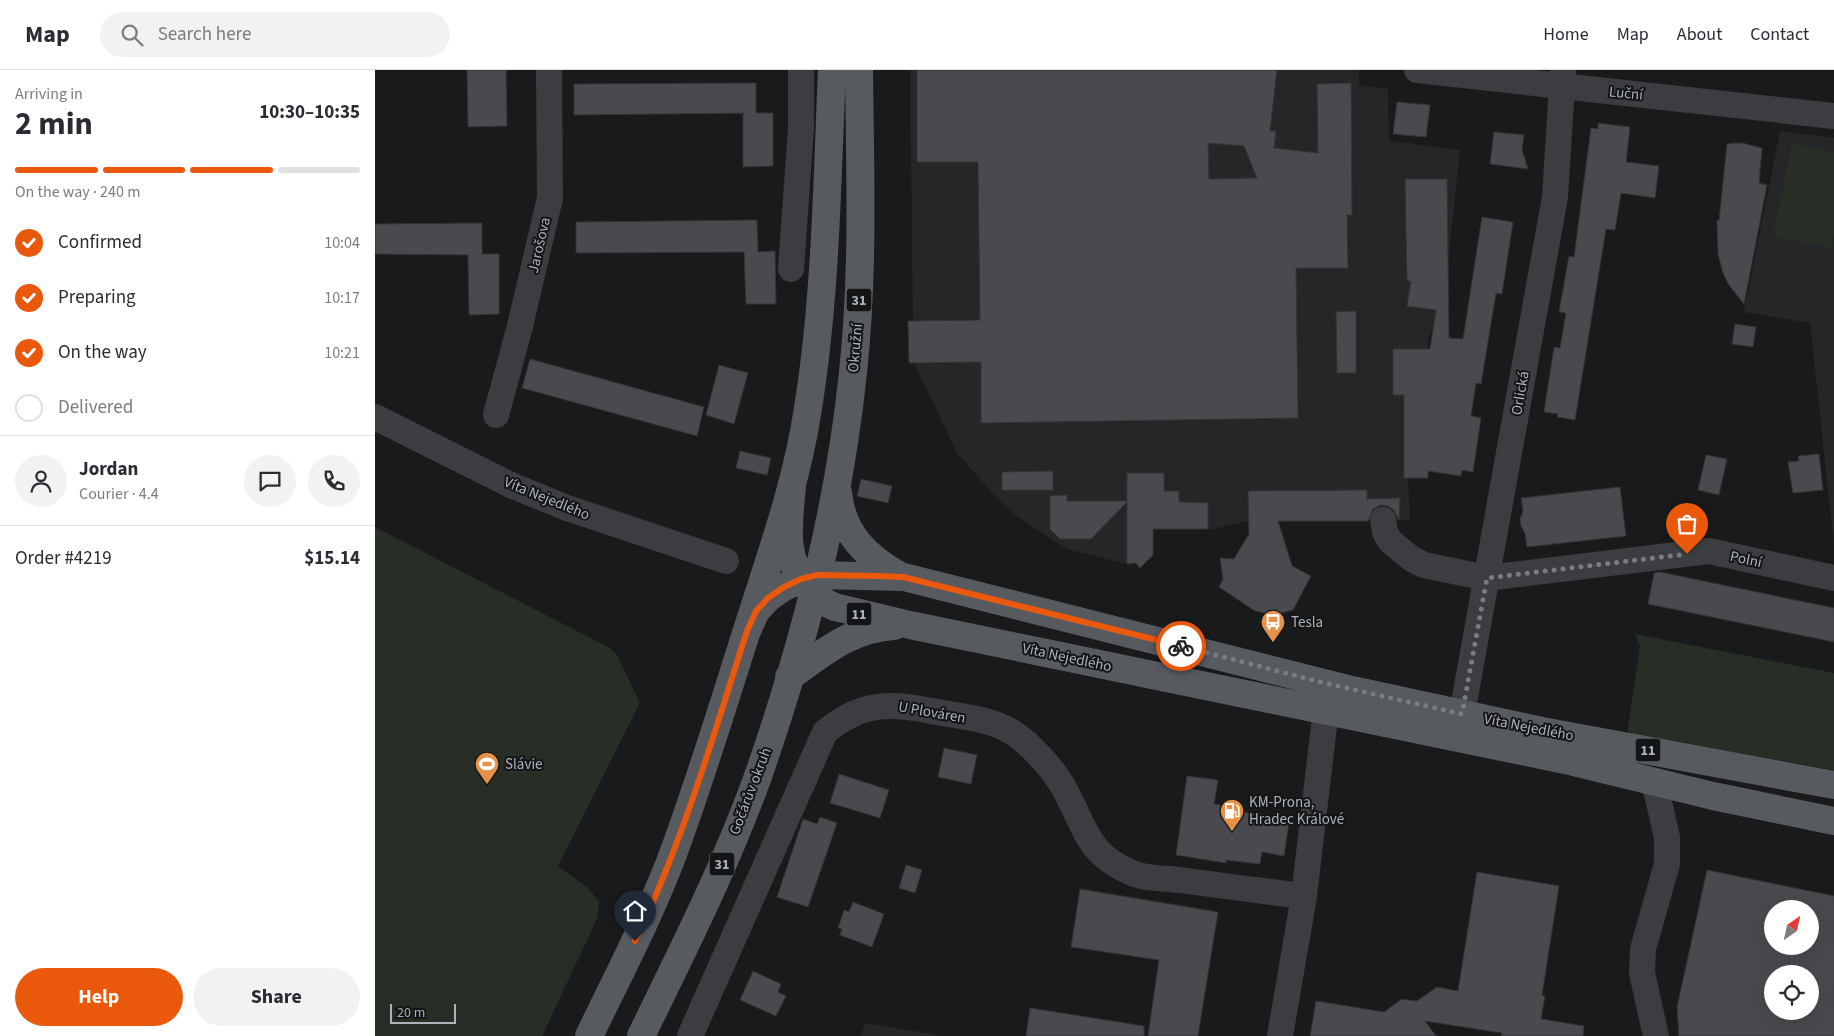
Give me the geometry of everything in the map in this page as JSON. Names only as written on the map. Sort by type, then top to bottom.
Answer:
[{"type":"main road","points":[[747,631],[756,611],[768,598],[784,587],[810,582],[792,561],[788,536],[793,486],[809,408],[815,357],[827,192],[832,70]]},
{"type":"main road","name":"Okružní","points":[[810,582],[837,484],[852,387],[860,281],[862,204],[859,70]]},
{"type":"main road","points":[[837,484],[843,519],[855,539],[891,577]]},
{"type":"main road","points":[[589,1036],[643,926],[669,864],[692,801],[793,486]]},
{"type":"main road","name":"Víta Nejedlého","points":[[810,582],[891,577],[1144,636],[1328,684],[1462,714],[1834,785]]},
{"type":"main road","name":"Víta Nejedlého","points":[[810,582],[827,604],[910,625],[1326,709],[1565,760],[1713,796],[1834,821]]},
{"type":"main road","name":"Gočárův okruh","points":[[641,1036],[685,947],[756,779],[789,677],[810,582]]},
{"type":"main road","points":[[789,677],[832,645],[853,634],[876,628],[910,625]]},
{"type":"street","name":"Jarošova","points":[[496,415],[520,326],[550,198],[549,70]]},
{"type":"street","points":[[791,269],[801,128],[801,70]]},
{"type":"street","name":"Luční","points":[[1417,70],[1563,78],[1834,116]]},
{"type":"street","name":"Orlická","points":[[1462,714],[1555,198],[1563,78]]},
{"type":"street","name":"Víta Nejedlého","points":[[375,417],[513,486],[567,508],[725,561]]},
{"type":"street","name":"Polní","points":[[1383,520],[1385,532],[1391,541],[1412,559],[1424,565],[1487,578],[1709,552],[1834,578]]},
{"type":"street","name":"U Plováren","points":[[690,1036],[825,732],[842,718],[875,707],[895,705],[916,708],[989,723],[1010,731],[1036,753],[1065,789],[1089,841],[1103,857],[1133,874],[1305,896]]},
{"type":"street","points":[[1280,1036],[1305,896],[1326,709]]},
{"type":"street","points":[[1654,781],[1667,837],[1667,864],[1643,949],[1642,973],[1657,1036]]},
{"type":"shaded area","points":[[910,70],[1359,70],[1359,85],[1388,89],[1389,141],[1460,150],[1444,300],[1428,339],[1428,478],[1408,479],[1410,520],[1248,521],[1213,529],[1154,529],[1153,555],[1140,568],[1136,563],[1127,564],[1067,549],[1018,517],[994,495],[957,453],[914,363],[909,363],[908,322],[913,321]]},
{"type":"shaded area","points":[[1780,131],[1834,138],[1834,545],[1810,323],[1744,312]]},
{"type":"shaded area","points":[[1792,143],[1834,152],[1834,234],[1831,248],[1773,236]]},
{"type":"shaded area","name":"Slávie","points":[[375,527],[610,648],[617,655],[640,703],[558,866],[589,889],[599,902],[597,919],[542,1036],[375,1036]]},
{"type":"shaded area","points":[[1635,634],[1834,673],[1834,770],[1627,734],[1640,646]]},
{"type":"shaded area","points":[[866,1023],[944,1036],[860,1036]]},
{"type":"building","points":[[467,70],[506,70],[507,126],[468,127]]},
{"type":"building","points":[[917,70],[1277,70],[1270,131],[1276,131],[1274,148],[1318,153],[1317,84],[1351,83],[1352,215],[1347,215],[1348,268],[1296,268],[1298,418],[981,423],[981,362],[909,363],[908,321],[980,320],[978,162],[917,162]],"holes":[[[1208,143],[1244,146],[1257,178],[1209,179]]]},
{"type":"building","points":[[756,83],[756,113],[773,113],[773,166],[743,167],[743,113],[574,115],[574,84]]},
{"type":"building","points":[[1397,102],[1430,105],[1426,137],[1393,134]]},
{"type":"building","points":[[1598,123],[1630,127],[1626,162],[1659,166],[1655,198],[1621,193],[1615,230],[1606,229],[1575,420],[1557,417],[1558,414],[1544,412],[1554,347],[1560,348],[1566,313],[1559,312],[1569,256],[1574,257],[1591,128],[1598,129]]},
{"type":"building","points":[[1494,132],[1524,135],[1522,150],[1528,169],[1490,164]]},
{"type":"building","points":[[1735,143],[1762,148],[1759,183],[1767,185],[1744,304],[1729,285],[1723,273],[1718,254],[1717,220],[1719,221],[1727,144]]},
{"type":"building","points":[[1405,179],[1447,179],[1449,338],[1463,339],[1482,217],[1513,222],[1502,294],[1496,293],[1481,384],[1476,383],[1471,416],[1481,418],[1473,472],[1462,470],[1461,476],[1428,471],[1428,478],[1404,478],[1404,395],[1393,395],[1393,349],[1430,349],[1436,310],[1407,306],[1411,281],[1407,281]]},
{"type":"building","points":[[757,220],[758,252],[775,251],[776,304],[746,304],[744,252],[576,253],[576,222]]},
{"type":"building","points":[[482,223],[482,254],[499,254],[499,314],[469,315],[468,255],[375,254],[375,224]]},
{"type":"building","points":[[1356,311],[1356,373],[1337,373],[1336,312]]},
{"type":"building","points":[[1735,324],[1756,327],[1753,347],[1732,344]]},
{"type":"building","points":[[530,359],[704,407],[697,436],[522,388]]},
{"type":"building","points":[[719,365],[748,373],[734,424],[706,415]]},
{"type":"building","points":[[740,451],[771,458],[767,475],[736,468]]},
{"type":"building","points":[[1819,454],[1823,490],[1793,493],[1788,462],[1799,461],[1798,456]]},
{"type":"building","points":[[1706,455],[1727,459],[1719,495],[1698,490]]},
{"type":"building","points":[[1053,471],[1053,490],[1002,490],[1002,472]]},
{"type":"building","points":[[1127,473],[1164,473],[1164,491],[1179,491],[1179,502],[1208,503],[1208,529],[1153,529],[1153,555],[1140,568],[1136,563],[1127,564],[1127,502],[1091,539],[1060,539],[1050,529],[1050,496],[1067,495],[1067,501],[1127,501]]},
{"type":"building","points":[[861,479],[892,486],[888,503],[857,496]]},
{"type":"building","points":[[1620,487],[1626,536],[1527,547],[1520,519],[1523,511],[1521,498]]},
{"type":"building","points":[[1367,490],[1367,499],[1400,498],[1399,520],[1394,510],[1388,506],[1381,505],[1373,509],[1368,521],[1278,521],[1292,566],[1311,576],[1293,610],[1273,615],[1255,611],[1219,587],[1223,579],[1220,558],[1234,559],[1249,534],[1248,491]]},
{"type":"building","points":[[1660,572],[1834,608],[1834,642],[1648,604],[1654,573]]},
{"type":"building","points":[[944,748],[977,755],[971,784],[938,777]]},
{"type":"building","points":[[839,774],[889,790],[880,818],[830,803]]},
{"type":"building","points":[[1187,776],[1218,780],[1214,804],[1234,807],[1233,810],[1267,816],[1267,819],[1289,822],[1284,856],[1262,852],[1260,864],[1226,860],[1226,863],[1176,855]]},
{"type":"building","points":[[820,817],[837,823],[808,907],[777,897],[803,819],[817,824]]},
{"type":"building","points":[[906,865],[922,870],[915,893],[899,888]]},
{"type":"building","points":[[1707,870],[1834,896],[1834,1036],[1679,1036],[1677,1007]]},
{"type":"building","points":[[1477,872],[1559,886],[1542,995],[1545,996],[1541,1019],[1584,1026],[1583,1036],[1501,1036],[1502,1033],[1425,1021],[1436,1036],[1310,1036],[1316,1001],[1384,1012],[1402,999],[1417,1001],[1437,987],[1458,991]]},
{"type":"building","points":[[1080,889],[1218,912],[1198,1036],[1148,1036],[1159,960],[1071,947]]},
{"type":"building","points":[[853,902],[884,914],[872,947],[840,935],[842,929],[838,928],[844,910],[849,912]]},
{"type":"building","points":[[753,971],[781,984],[778,992],[786,996],[776,1016],[740,1000]]},
{"type":"building","points":[[1030,1008],[1144,1026],[1144,1036],[1026,1036]]},
{"type":"way so far","points":[[1181,646],[1352,690],[1462,714],[1487,578],[1687,554]]},
{"type":"place","name":"Tesla","points":[[1273,643]]},
{"type":"place","name":"Slávie","points":[[487,785]]},
{"type":"place","name":"KM-Prona, Hradec Králové","points":[[1232,832]]},
{"type":"route","points":[[635,941],[669,864],[692,801],[752,618],[768,598],[793,582],[817,575],[903,577],[1181,646]]}]
